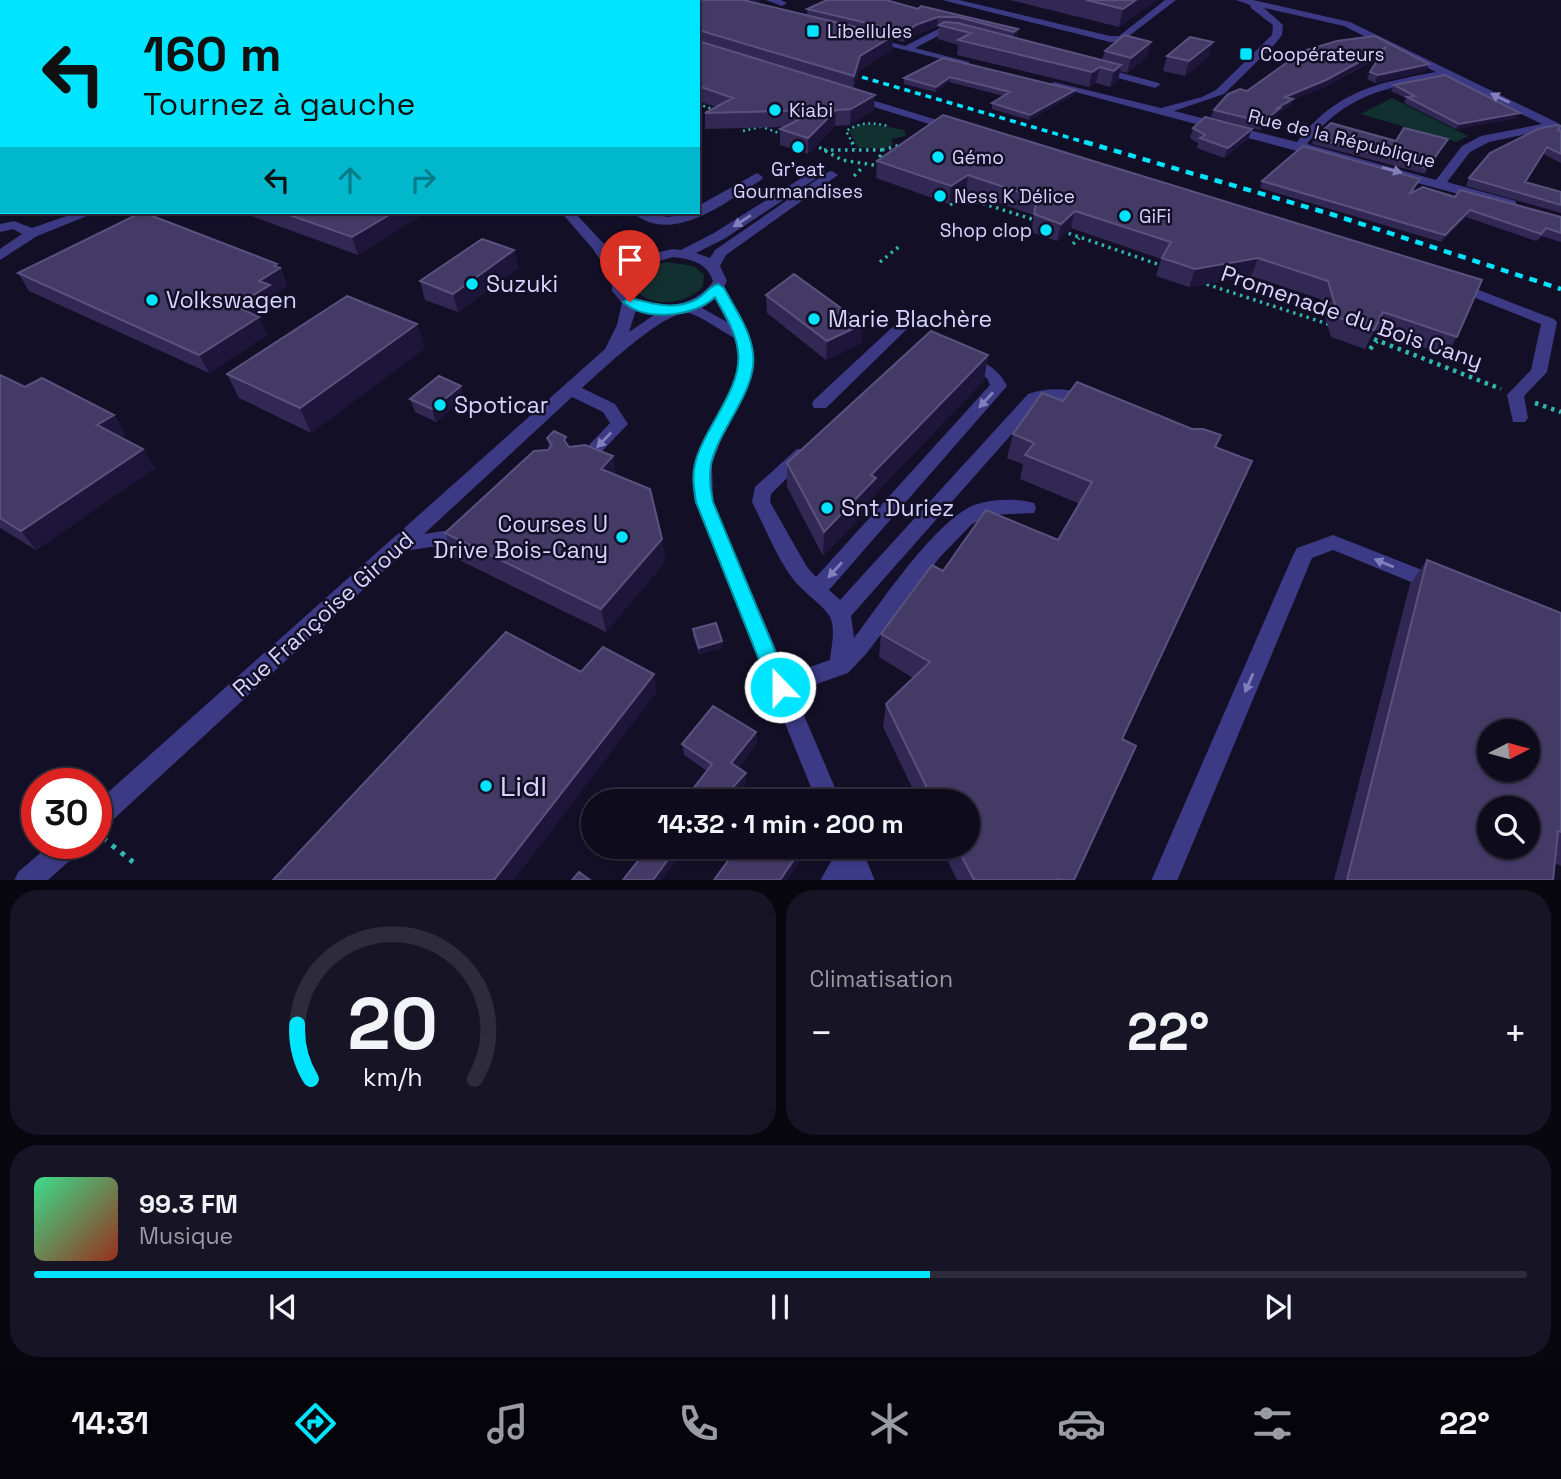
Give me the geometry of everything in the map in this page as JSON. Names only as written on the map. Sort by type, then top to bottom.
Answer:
[{"type":"street","points":[[771,0],[782,3]]},
{"type":"street","points":[[947,0],[1110,39],[1121,39],[1171,0]]},
{"type":"street","points":[[1244,1],[1347,24],[1557,127]]},
{"type":"street","points":[[1160,112],[1206,99],[1220,92],[1277,35],[1279,30],[1273,20],[1244,1]]},
{"type":"street","points":[[906,49],[940,31],[971,35]]},
{"type":"street","points":[[854,37],[971,65]]},
{"type":"street","points":[[1089,67],[1155,85]]},
{"type":"street","points":[[1300,146],[1314,126],[1333,107],[1351,97],[1392,83],[1448,73]]},
{"type":"street","name":"Rue de la République","points":[[1049,84],[1300,146],[1440,183],[1521,208]]},
{"type":"street","points":[[842,93],[973,134]]},
{"type":"street","points":[[1440,183],[1466,149],[1485,139],[1557,127]]},
{"type":"street","points":[[684,254],[826,173],[720,253],[713,266]]},
{"type":"street","points":[[700,211],[757,177]]},
{"type":"street","points":[[0,214],[15,220],[7,227]]},
{"type":"street","points":[[0,256],[32,233],[84,214]]},
{"type":"street","points":[[569,214],[598,246],[620,279]]},
{"type":"street","points":[[645,214],[666,221],[688,218],[695,214]]},
{"type":"street","points":[[7,227],[32,233]]},
{"type":"street","points":[[598,246],[643,259]]},
{"type":"street","points":[[663,254],[684,254],[700,258],[713,266],[720,281],[711,296],[689,307],[670,310],[648,309],[630,302],[622,295],[620,279],[628,268],[643,259],[663,254]]},
{"type":"street","points":[[1435,279],[1474,291],[1555,323],[1539,372],[1515,395],[1519,418]]},
{"type":"street","points":[[718,288],[742,336],[746,355],[744,374],[703,462],[701,482],[704,502],[823,789]]},
{"type":"street","name":"Rue Françoise Giroud","points":[[612,352],[625,325],[630,302]]},
{"type":"street","points":[[689,307],[742,336]]},
{"type":"street","name":"Rue Françoise Giroud","points":[[112,816],[612,352],[670,310]]},
{"type":"street","points":[[820,404],[903,325]]},
{"type":"street","points":[[815,592],[999,386],[994,375],[950,355]]},
{"type":"street","points":[[571,390],[609,408],[619,424],[580,464]]},
{"type":"street","points":[[840,614],[1034,398],[1046,393],[1061,393],[1100,409]]},
{"type":"street","points":[[813,444],[762,492],[761,502],[800,573],[815,592],[840,614],[843,638],[840,666]]},
{"type":"street","points":[[780,687],[840,666],[858,648],[954,528],[976,512],[994,507],[1027,509]]},
{"type":"street","points":[[402,544],[461,536],[481,517]]},
{"type":"street","points":[[1164,880],[1304,553],[1333,542],[1460,594]]},
{"type":"street","points":[[27,880],[52,859]]},
{"type":"street","points":[[833,880],[844,859]]},
{"type":"street","points":[[853,859],[862,880]]},
{"type":"path","points":[[700,105],[718,111]]},
{"type":"path","points":[[750,122],[791,137]]},
{"type":"path","points":[[855,149],[846,131],[856,124],[873,122],[895,127]]},
{"type":"path","points":[[743,131],[761,127]]},
{"type":"path","points":[[812,143],[842,160],[883,166]]},
{"type":"path","points":[[823,150],[882,150],[911,143]]},
{"type":"path","points":[[877,166],[882,150]]},
{"type":"path","points":[[854,176],[865,165]]},
{"type":"path","points":[[948,193],[1047,225]]},
{"type":"path","points":[[950,205],[960,197]]},
{"type":"path","points":[[1058,229],[1138,255],[1172,270]]},
{"type":"path","points":[[1073,244],[1079,238]]},
{"type":"path","points":[[880,261],[901,245]]},
{"type":"path","name":"Promenade du Bois Cany","points":[[1194,280],[1217,290],[1335,327]]},
{"type":"path","name":"Promenade du Bois Cany","points":[[1362,335],[1561,412]]},
{"type":"path","points":[[1370,349],[1377,341]]},
{"type":"path","points":[[112,841],[132,862]]},
{"type":"green space","points":[[1392,98],[1468,136],[1456,142],[1361,114]]},
{"type":"green space","points":[[873,124],[904,130],[906,136],[891,139],[893,145],[882,149],[858,147],[849,131],[858,125]]},
{"type":"green space","points":[[666,262],[694,266],[704,275],[703,286],[679,301],[658,302],[641,295],[634,288],[636,276],[648,267]]},
{"type":"building","points":[[700,0],[743,0],[893,36],[860,56],[854,76],[700,31]]},
{"type":"building","points":[[827,0],[886,0],[1018,29],[1014,32],[958,17],[938,17],[905,32],[807,9]]},
{"type":"building","points":[[1086,0],[1136,0],[1123,9]]},
{"type":"building","points":[[944,22],[958,23],[1121,65],[1114,71],[1100,67],[1092,72],[958,40],[971,33],[939,25]]},
{"type":"building","points":[[1124,35],[1151,42],[1131,58],[1105,51]]},
{"type":"building","points":[[1375,36],[1429,64],[1378,75],[1370,72],[1385,48],[1326,80],[1285,97],[1293,99],[1277,108],[1280,108],[1263,122],[1214,110],[1228,94],[1240,89],[1247,91],[1299,54],[1309,51],[1306,50],[1337,41]]},
{"type":"building","points":[[1190,37],[1213,42],[1189,61],[1167,56]]},
{"type":"building","points":[[700,42],[875,95],[851,109],[836,110],[808,138],[780,129],[818,110],[705,113],[733,98],[700,87]]},
{"type":"building","points":[[943,58],[1075,90],[1030,115],[992,103],[1010,92],[950,77],[936,87],[904,78]]},
{"type":"building","points":[[1445,75],[1520,113],[1459,124],[1407,97],[1415,96],[1394,85]]},
{"type":"building","points":[[943,115],[1482,280],[1457,337],[1383,312],[1374,330],[1339,318],[1328,281],[1258,258],[1195,269],[1162,258],[1171,242],[1075,211],[1061,224],[1034,214],[1037,198],[968,175],[951,186],[877,161]]},
{"type":"building","points":[[1205,117],[1252,129],[1228,148],[1200,138],[1205,135],[1193,128]]},
{"type":"building","points":[[1331,123],[1396,141],[1404,128],[1448,139],[1427,168],[1314,138]]},
{"type":"building","points":[[1560,126],[1558,130],[1561,131],[1561,154],[1547,147],[1525,182],[1561,192],[1561,205],[1469,178],[1490,153],[1538,129]]},
{"type":"building","points":[[1303,146],[1420,179],[1409,194],[1423,187],[1455,197],[1460,190],[1561,217],[1561,233],[1546,228],[1541,234],[1470,210],[1445,235],[1262,181]]},
{"type":"building","name":"Volkswagen","points":[[138,214],[147,214],[277,264],[274,266],[280,268],[259,281],[270,285],[235,306],[259,317],[199,355],[18,273]]},
{"type":"building","points":[[287,214],[391,214],[352,237]]},
{"type":"building","points":[[482,239],[514,250],[453,294],[420,281]]},
{"type":"building","points":[[794,274],[863,324],[827,341],[766,295]]},
{"type":"building","points":[[347,296],[417,324],[300,408],[227,374]]},
{"type":"building","points":[[931,331],[988,355],[871,475],[876,478],[824,532],[787,463]]},
{"type":"building","points":[[0,375],[25,387],[42,378],[114,415],[97,425],[143,449],[21,531],[0,518]]},
{"type":"building","points":[[439,376],[461,386],[432,409],[410,399]]},
{"type":"building","points":[[1077,382],[1192,429],[1203,429],[1221,435],[1215,447],[1252,461],[1122,739],[1136,746],[1074,880],[974,880],[963,859],[980,859],[980,789],[928,789],[886,704],[930,662],[881,634],[932,565],[943,571],[986,510],[1058,540],[1092,482],[1025,455],[1034,443],[1013,434],[1042,393],[1063,401]]},
{"type":"building","points":[[554,431],[566,437],[564,440],[569,447],[585,445],[613,456],[601,469],[650,489],[662,539],[601,609],[445,533],[534,451],[548,450],[552,445],[547,438]]},
{"type":"building","points":[[1427,560],[1561,613],[1561,832],[1558,831],[1553,880],[1347,880]]},
{"type":"building","points":[[716,623],[722,641],[699,648],[693,629]]},
{"type":"building","name":"Lidl","points":[[506,632],[581,672],[603,647],[654,674],[494,880],[273,880]]},
{"type":"building","points":[[713,706],[756,732],[731,763],[746,773],[731,789],[693,789],[712,764],[682,744]]},
{"type":"building","points":[[640,859],[668,859],[653,880],[623,880]]},
{"type":"building","points":[[729,859],[794,859],[780,880],[714,880]]},
{"type":"building","points":[[579,872],[590,880],[572,880]]},
{"type":"railway","points":[[841,71],[1091,144]]},
{"type":"railway","points":[[1085,142],[1334,215],[1561,289]]},
{"type":"place","name":"Libellules","points":[[813,31]]},
{"type":"place","name":"Coopérateurs","points":[[1246,54]]},
{"type":"place","name":"Kiabi","points":[[775,110]]},
{"type":"place","name":"Gr'eat Gourmandises","points":[[798,147]]},
{"type":"place","name":"Gémo","points":[[938,157]]},
{"type":"place","name":"Ness K Délice","points":[[940,196]]},
{"type":"place","name":"GiFi","points":[[1125,216]]},
{"type":"place","name":"Shop clop","points":[[1046,230]]},
{"type":"place","name":"Suzuki","points":[[472,284]]},
{"type":"place","name":"Volkswagen","points":[[152,300]]},
{"type":"place","name":"Marie Blachère","points":[[814,319]]},
{"type":"place","name":"Spoticar","points":[[440,405]]},
{"type":"place","name":"Snt Duriez","points":[[827,508]]},
{"type":"place","name":"Courses U Drive Bois-Cany","points":[[622,537]]},
{"type":"place","name":"Lidl","points":[[486,786]]},
{"type":"route","points":[[630,302],[648,309],[680,309],[701,303],[718,288],[742,336],[746,355],[744,374],[703,462],[701,482],[704,502],[780,687]]}]
